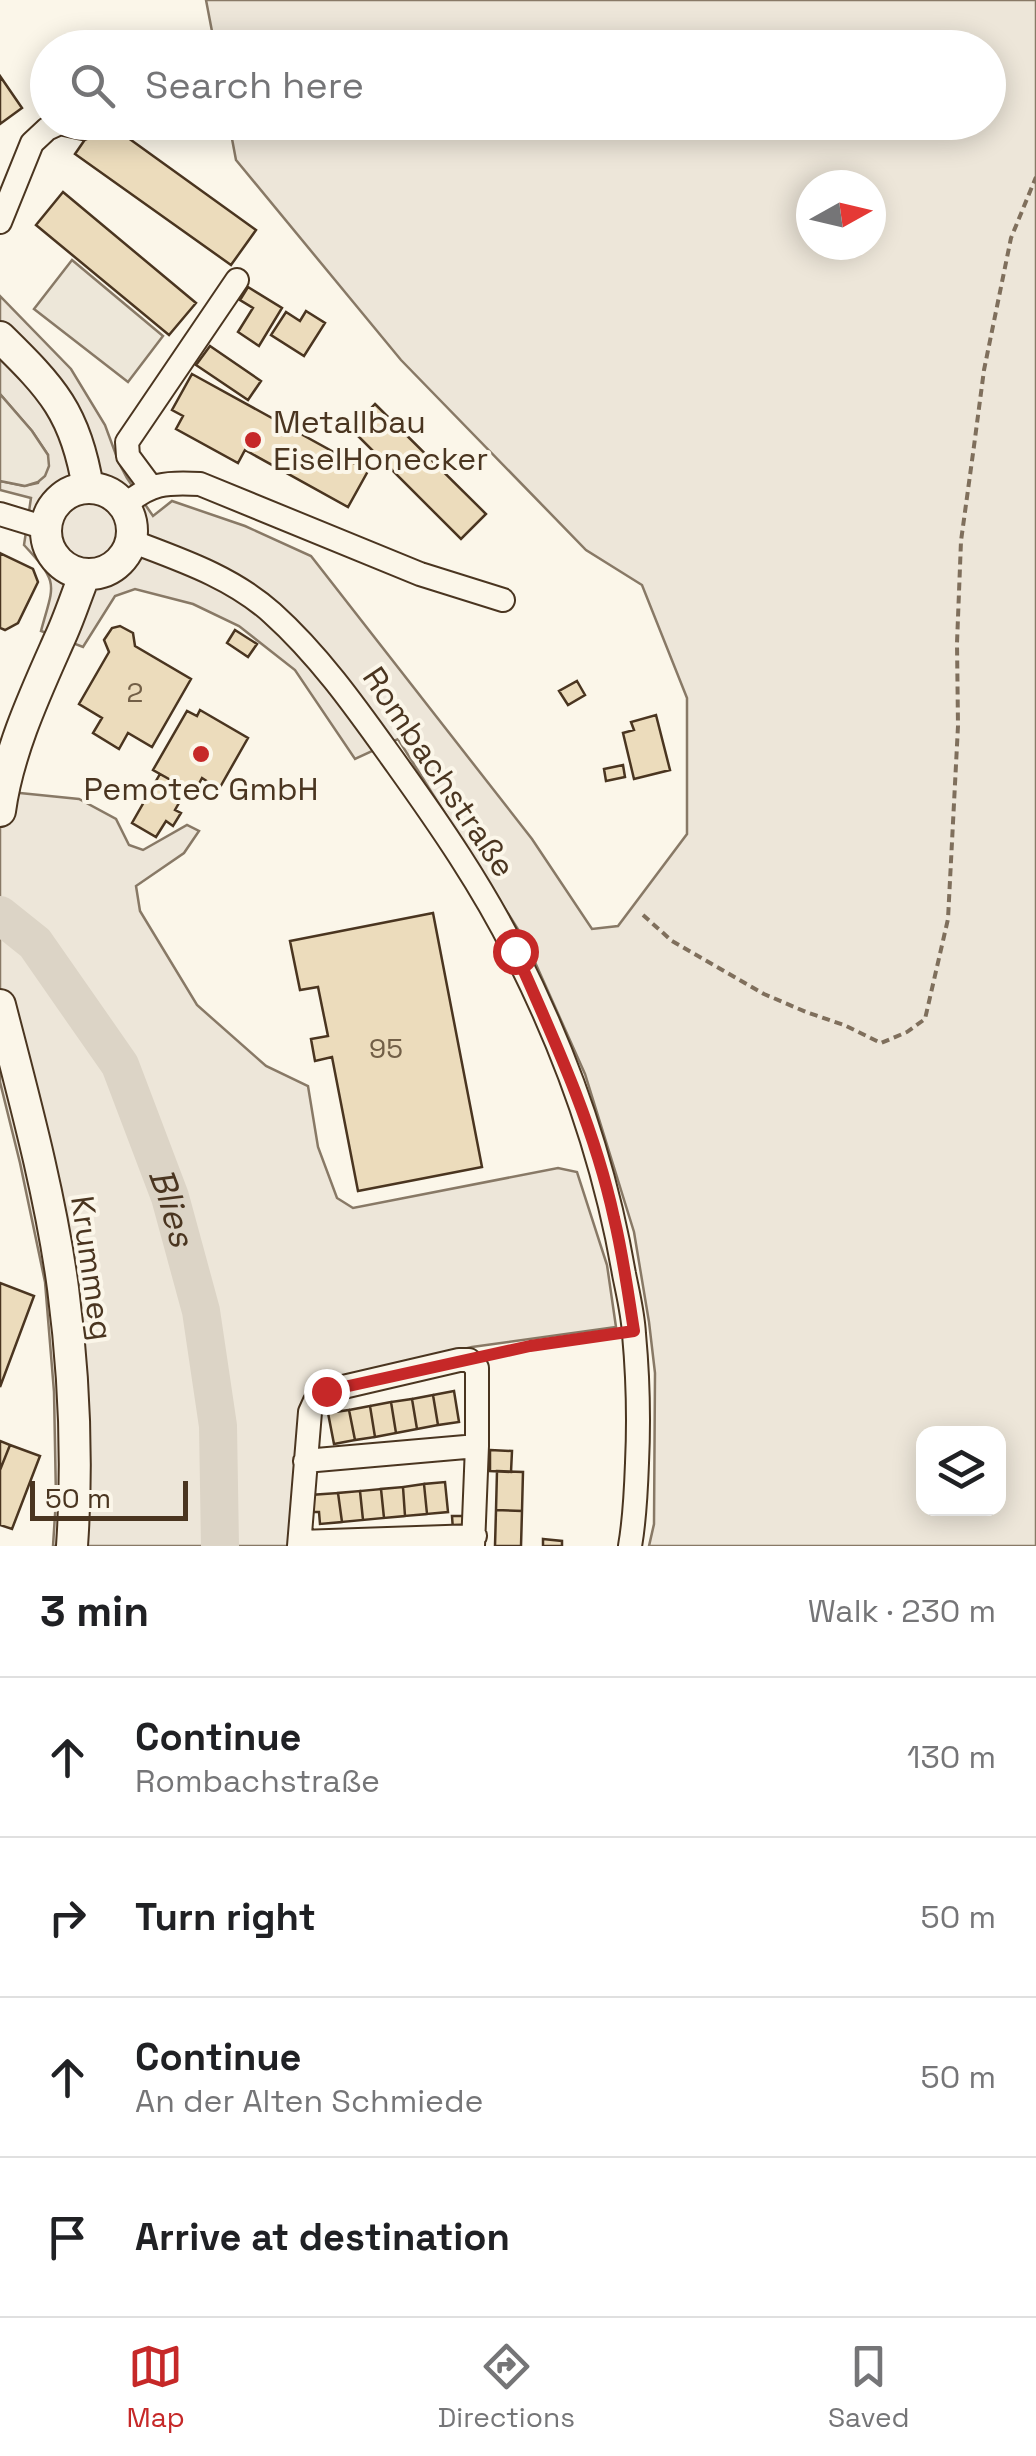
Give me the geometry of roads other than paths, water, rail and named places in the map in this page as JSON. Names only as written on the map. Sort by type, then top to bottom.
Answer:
[{"type":"main road","points":[[0,337],[53,393],[70,420],[88,488]]},
{"type":"main road","points":[[88,488],[105,491],[124,506],[132,524],[131,541],[118,564],[84,574],[55,558],[46,528],[55,504],[70,492],[88,488]]},
{"type":"main road","points":[[2,798],[27,716],[84,574]]},
{"type":"main road","name":"Krummeg","points":[[0,1005],[36,1144],[62,1286],[73,1391],[72,1546]]},
{"type":"street","points":[[0,222],[35,140]]},
{"type":"street","points":[[151,487],[128,456],[128,442],[237,280]]},
{"type":"street","points":[[124,506],[151,487],[172,482],[200,484],[420,574],[503,600]]},
{"type":"street","points":[[0,514],[46,528]]},
{"type":"street","name":"Rombachstraße","points":[[131,541],[231,582],[271,612],[326,670],[464,864],[515,951],[558,1048],[614,1216],[634,1331],[638,1420],[630,1546]]},
{"type":"street","points":[[470,1360],[476,1368],[477,1446],[474,1541],[299,1544],[310,1412],[326,1391],[470,1360]]},
{"type":"street","points":[[305,1461],[477,1446]]},
{"type":"waterway","name":"Blies","points":[[0,915],[35,943],[120,1065],[170,1197],[201,1311],[218,1426],[220,1546]]},
{"type":"place","name":"Metallbau EiselHonecker","points":[[253,440]]},
{"type":"place","name":"Pemotec GmbH","points":[[201,754]]}]
